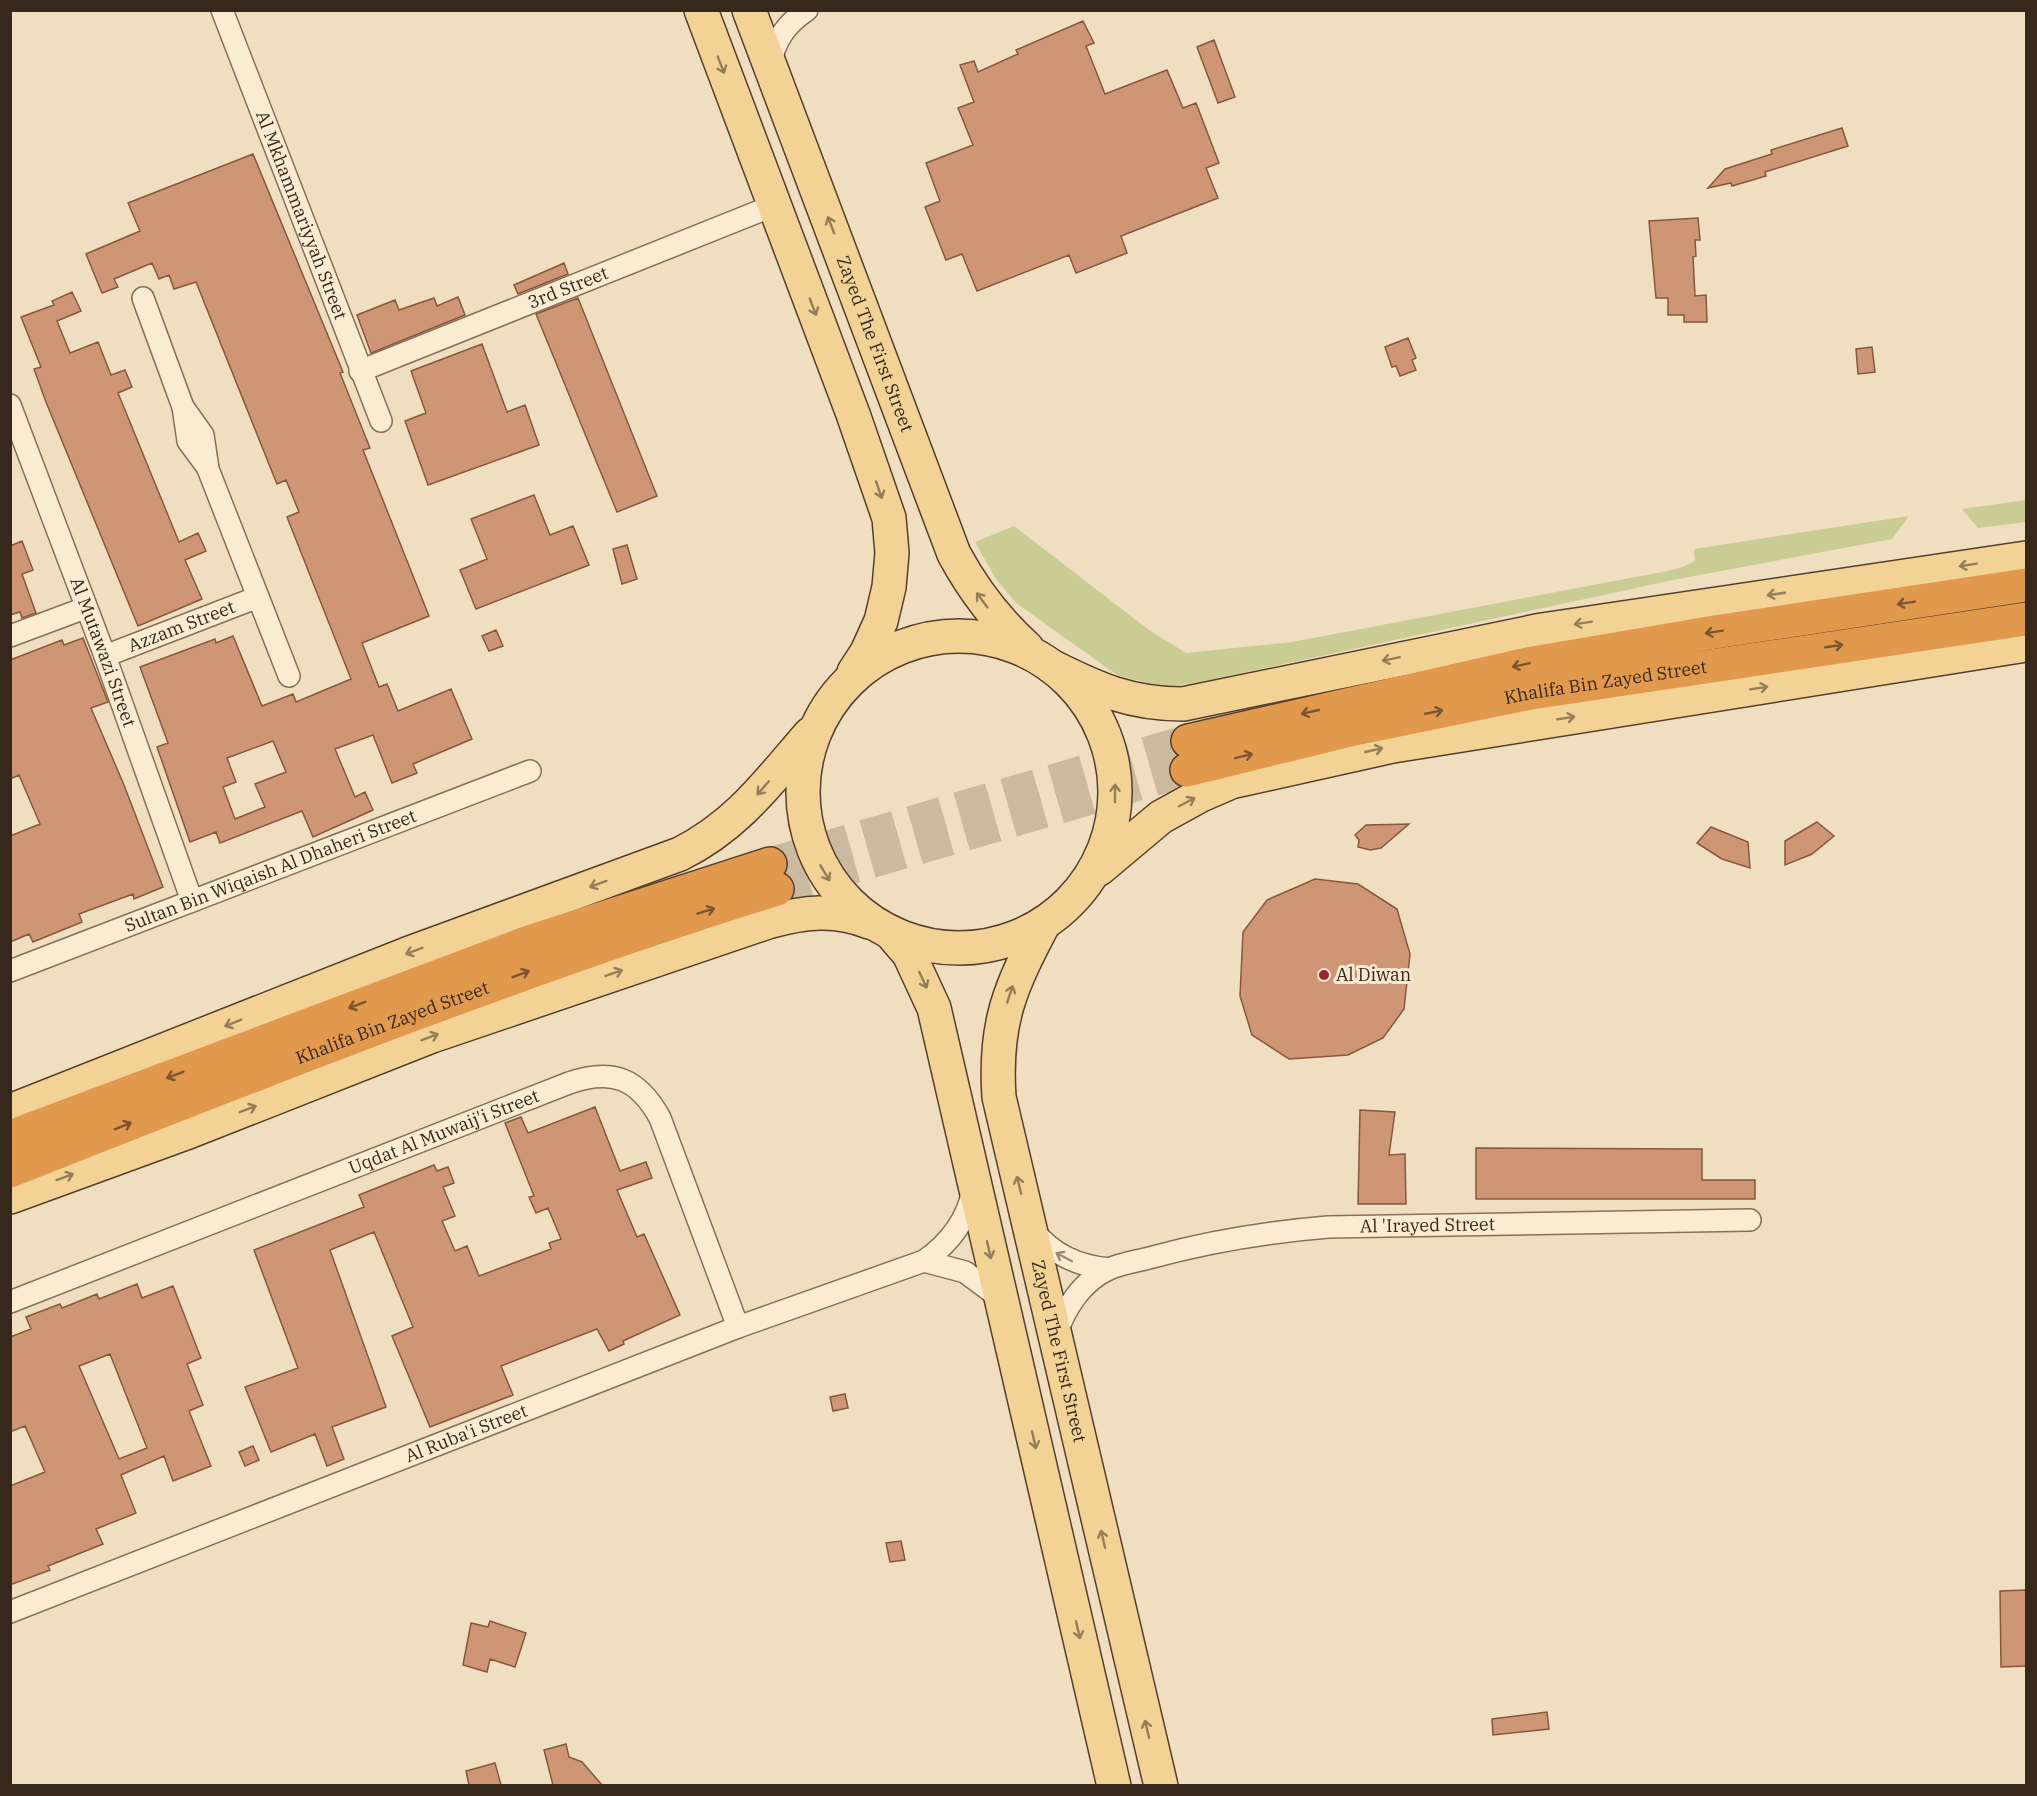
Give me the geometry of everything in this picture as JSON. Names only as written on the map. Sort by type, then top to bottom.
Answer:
[{"type":"highway","name":"Khalifa Bin Zayed Street","points":[[2026,585],[1527,664],[1188,755],[1353,729],[1531,693],[2026,619]]},
{"type":"highway","name":"Khalifa Bin Zayed Street","points":[[10,1137],[526,943],[773,877],[656,927],[536,969],[10,1171]]},
{"type":"main road","points":[[701,10],[775,205],[889,519],[892,553],[889,587],[884,609],[867,652],[849,681]]},
{"type":"main road","name":"Zayed The First Street","points":[[749,10],[954,554],[970,585],[991,613],[1078,691],[1094,713],[1106,737],[1115,772],[1112,826],[1100,861],[1091,876]]},
{"type":"main road","points":[[10,1111],[407,954],[680,854],[721,831],[741,813],[815,728],[833,698],[849,681],[881,656],[919,641],[939,637],[980,637],[1009,645],[1092,687],[1127,699],[1183,704],[1542,630],[2026,558]]},
{"type":"main road","points":[[10,1197],[192,1131],[432,1036],[794,914],[822,912],[850,914],[936,946],[968,948],[1000,943],[1044,923],[1065,907],[1091,876],[1161,817],[1231,782],[1393,746],[2026,645]]},
{"type":"main road","points":[[815,728],[804,767],[803,808],[806,828],[816,856],[831,883],[859,913],[883,928],[909,954],[934,1008],[1114,1785]]},
{"type":"main road","name":"Zayed The First Street","points":[[1044,923],[1010,990],[1001,1025],[997,1061],[999,1097],[1161,1785]]},
{"type":"street","name":"Al Mkhammariyyah Street","points":[[222,10],[381,421]]},
{"type":"street","points":[[770,65],[774,46],[783,31],[807,10]]},
{"type":"street","name":"3rd Street","points":[[360,371],[775,205]]},
{"type":"street","name":"Azzam Street","points":[[143,298],[183,407],[188,441],[208,469],[289,676]]},
{"type":"street","name":"Al Mutawazi Street","points":[[10,405],[105,656],[192,901]]},
{"type":"street","name":"Azzam Street","points":[[105,656],[258,597]]},
{"type":"street","points":[[10,636],[85,608]]},
{"type":"street","name":"Sultan Bin Wiqaish Al Dhaheri Street","points":[[10,971],[530,771]]},
{"type":"street","name":"Uqdat Al Muwaij'i Street","points":[[10,1302],[569,1083],[590,1076],[612,1076],[633,1084],[649,1099],[660,1118],[738,1327]]},
{"type":"street","name":"Al Ruba'i Street","points":[[10,1612],[738,1327],[924,1260],[948,1241],[958,1229],[968,1208],[974,1186]]},
{"type":"street","name":"Al 'Irayed Street","points":[[1056,1335],[1060,1321],[1076,1296],[1109,1269],[1219,1240],[1328,1227],[1750,1220]]},
{"type":"street","name":"Al 'Irayed Street","points":[[1030,1226],[1056,1253],[1073,1262],[1109,1269]]},
{"type":"street","points":[[924,1260],[965,1272],[1000,1298]]},
{"type":"green space","points":[[2026,500],[2026,522],[1978,528],[1962,509]]},
{"type":"green space","points":[[1909,516],[1892,539],[1673,580],[1200,682],[1163,687],[1117,675],[1016,603],[996,579],[975,542],[1014,526],[1149,630],[1186,653],[1292,642],[1662,572],[1680,568],[1695,561],[1694,549]]},
{"type":"building","points":[[1083,21],[1094,43],[1086,46],[1105,94],[1167,70],[1183,108],[1196,103],[1219,163],[1206,168],[1218,198],[1121,236],[1127,253],[1076,273],[1069,255],[977,291],[962,254],[946,260],[925,207],[940,201],[926,163],[973,145],[958,108],[974,102],[960,65],[974,61],[978,72],[1018,54],[1016,50]]},
{"type":"building","points":[[1214,40],[1235,97],[1218,103],[1197,47]]},
{"type":"building","points":[[1842,128],[1848,146],[1765,172],[1766,176],[1732,186],[1731,183],[1708,188],[1725,169],[1772,154],[1771,150]]},
{"type":"building","points":[[253,154],[343,372],[340,373],[370,448],[363,450],[429,616],[362,643],[379,687],[387,684],[398,711],[451,689],[472,739],[413,764],[417,773],[392,783],[373,735],[335,749],[355,797],[365,792],[373,810],[313,837],[302,811],[220,843],[216,832],[190,842],[157,747],[168,743],[140,667],[215,639],[216,643],[233,636],[262,706],[293,694],[296,702],[351,679],[287,517],[299,512],[286,480],[277,484],[196,282],[174,289],[169,275],[159,279],[152,263],[114,279],[118,287],[102,293],[86,254],[140,231],[128,203]],"holes":[[[273,741],[286,772],[255,784],[265,807],[235,819],[223,787],[236,782],[227,758]]]},
{"type":"building","points":[[1698,218],[1700,240],[1695,240],[1696,256],[1693,257],[1695,296],[1706,295],[1707,322],[1684,322],[1684,315],[1668,315],[1668,298],[1656,298],[1649,221]]},
{"type":"building","points":[[564,263],[568,274],[518,294],[514,285]]},
{"type":"building","points":[[72,292],[81,311],[57,321],[70,353],[98,342],[111,375],[125,370],[132,387],[118,393],[179,542],[198,533],[206,551],[185,560],[202,599],[138,626],[46,402],[34,369],[41,367],[21,317],[54,305],[52,301]]},
{"type":"building","points":[[458,297],[465,315],[371,353],[357,315],[395,300],[399,310],[434,298],[437,306]]},
{"type":"building","points":[[578,298],[657,496],[617,512],[536,314]]},
{"type":"building","points":[[1408,338],[1416,358],[1412,360],[1416,370],[1400,376],[1396,366],[1392,367],[1385,347]]},
{"type":"building","points":[[482,344],[507,412],[525,405],[539,445],[428,485],[405,421],[426,413],[411,371]]},
{"type":"building","points":[[1872,347],[1875,372],[1858,374],[1856,349]]},
{"type":"building","points":[[534,495],[550,535],[573,526],[589,565],[476,609],[460,570],[487,559],[471,519]]},
{"type":"building","points":[[22,541],[33,570],[22,574],[36,613],[22,618],[20,612],[10,615],[10,546]]},
{"type":"building","points":[[627,545],[637,579],[622,584],[613,549]]},
{"type":"building","points":[[496,630],[503,646],[489,651],[482,636]]},
{"type":"building","points":[[83,638],[108,702],[91,708],[124,785],[163,887],[134,899],[133,894],[79,914],[82,922],[33,942],[29,934],[10,942],[10,836],[40,824],[19,775],[10,779],[10,660],[62,640],[64,645]]},
{"type":"building","points":[[1817,822],[1834,836],[1812,854],[1785,865],[1785,841]]},
{"type":"building","points":[[1409,824],[1381,848],[1370,850],[1358,847],[1359,840],[1355,835],[1366,825]]},
{"type":"building","points":[[1711,827],[1748,842],[1750,868],[1722,859],[1697,843]]},
{"type":"building","name":"Al Diwan","points":[[1315,879],[1358,884],[1397,909],[1410,954],[1404,1009],[1383,1038],[1348,1055],[1289,1059],[1252,1035],[1240,996],[1243,932],[1267,900]]},
{"type":"building","points":[[595,1107],[620,1171],[646,1162],[652,1178],[617,1190],[637,1237],[644,1234],[680,1315],[623,1341],[624,1344],[609,1351],[597,1329],[501,1366],[513,1395],[430,1427],[392,1336],[413,1327],[374,1232],[330,1250],[386,1407],[332,1427],[344,1459],[327,1466],[315,1434],[271,1452],[245,1387],[298,1368],[254,1250],[364,1207],[359,1195],[434,1165],[437,1171],[448,1167],[454,1183],[443,1187],[455,1216],[442,1221],[455,1251],[467,1246],[479,1276],[551,1249],[549,1243],[561,1239],[548,1208],[536,1213],[529,1197],[534,1196],[505,1123],[521,1117],[528,1133]]},
{"type":"building","points":[[1360,1110],[1395,1112],[1389,1155],[1405,1154],[1406,1204],[1358,1204]]},
{"type":"building","points":[[1476,1148],[1702,1149],[1702,1180],[1755,1180],[1755,1199],[1476,1199]]},
{"type":"building","points":[[137,1284],[142,1298],[173,1286],[201,1358],[187,1364],[203,1405],[189,1411],[211,1466],[173,1481],[164,1456],[121,1475],[136,1513],[96,1529],[103,1544],[48,1566],[50,1570],[10,1585],[10,1486],[45,1472],[25,1426],[10,1432],[10,1337],[31,1329],[26,1317],[60,1304],[62,1308],[97,1294],[99,1299]],"holes":[[[110,1354],[147,1448],[119,1459],[79,1366]]]},
{"type":"building","points":[[845,1394],[848,1408],[833,1411],[830,1397]]},
{"type":"building","points":[[253,1446],[259,1460],[245,1466],[239,1452]]},
{"type":"building","points":[[901,1541],[905,1560],[890,1562],[886,1543]]},
{"type":"building","points":[[2026,1590],[2026,1666],[2001,1667],[2000,1591]]},
{"type":"building","points":[[490,1621],[526,1633],[515,1667],[490,1659],[487,1672],[463,1665],[471,1623],[488,1627]]},
{"type":"building","points":[[1547,1712],[1549,1729],[1493,1735],[1492,1719]]},
{"type":"building","points":[[566,1744],[569,1757],[582,1762],[602,1785],[553,1785],[544,1750]]},
{"type":"building","points":[[495,1763],[501,1785],[469,1785],[466,1771]]},
{"type":"tunnel","points":[[770,864],[1188,741]]},
{"type":"tunnel","points":[[777,889],[1187,770]]},
{"type":"place","name":"Al Diwan","points":[[1324,975]]}]
